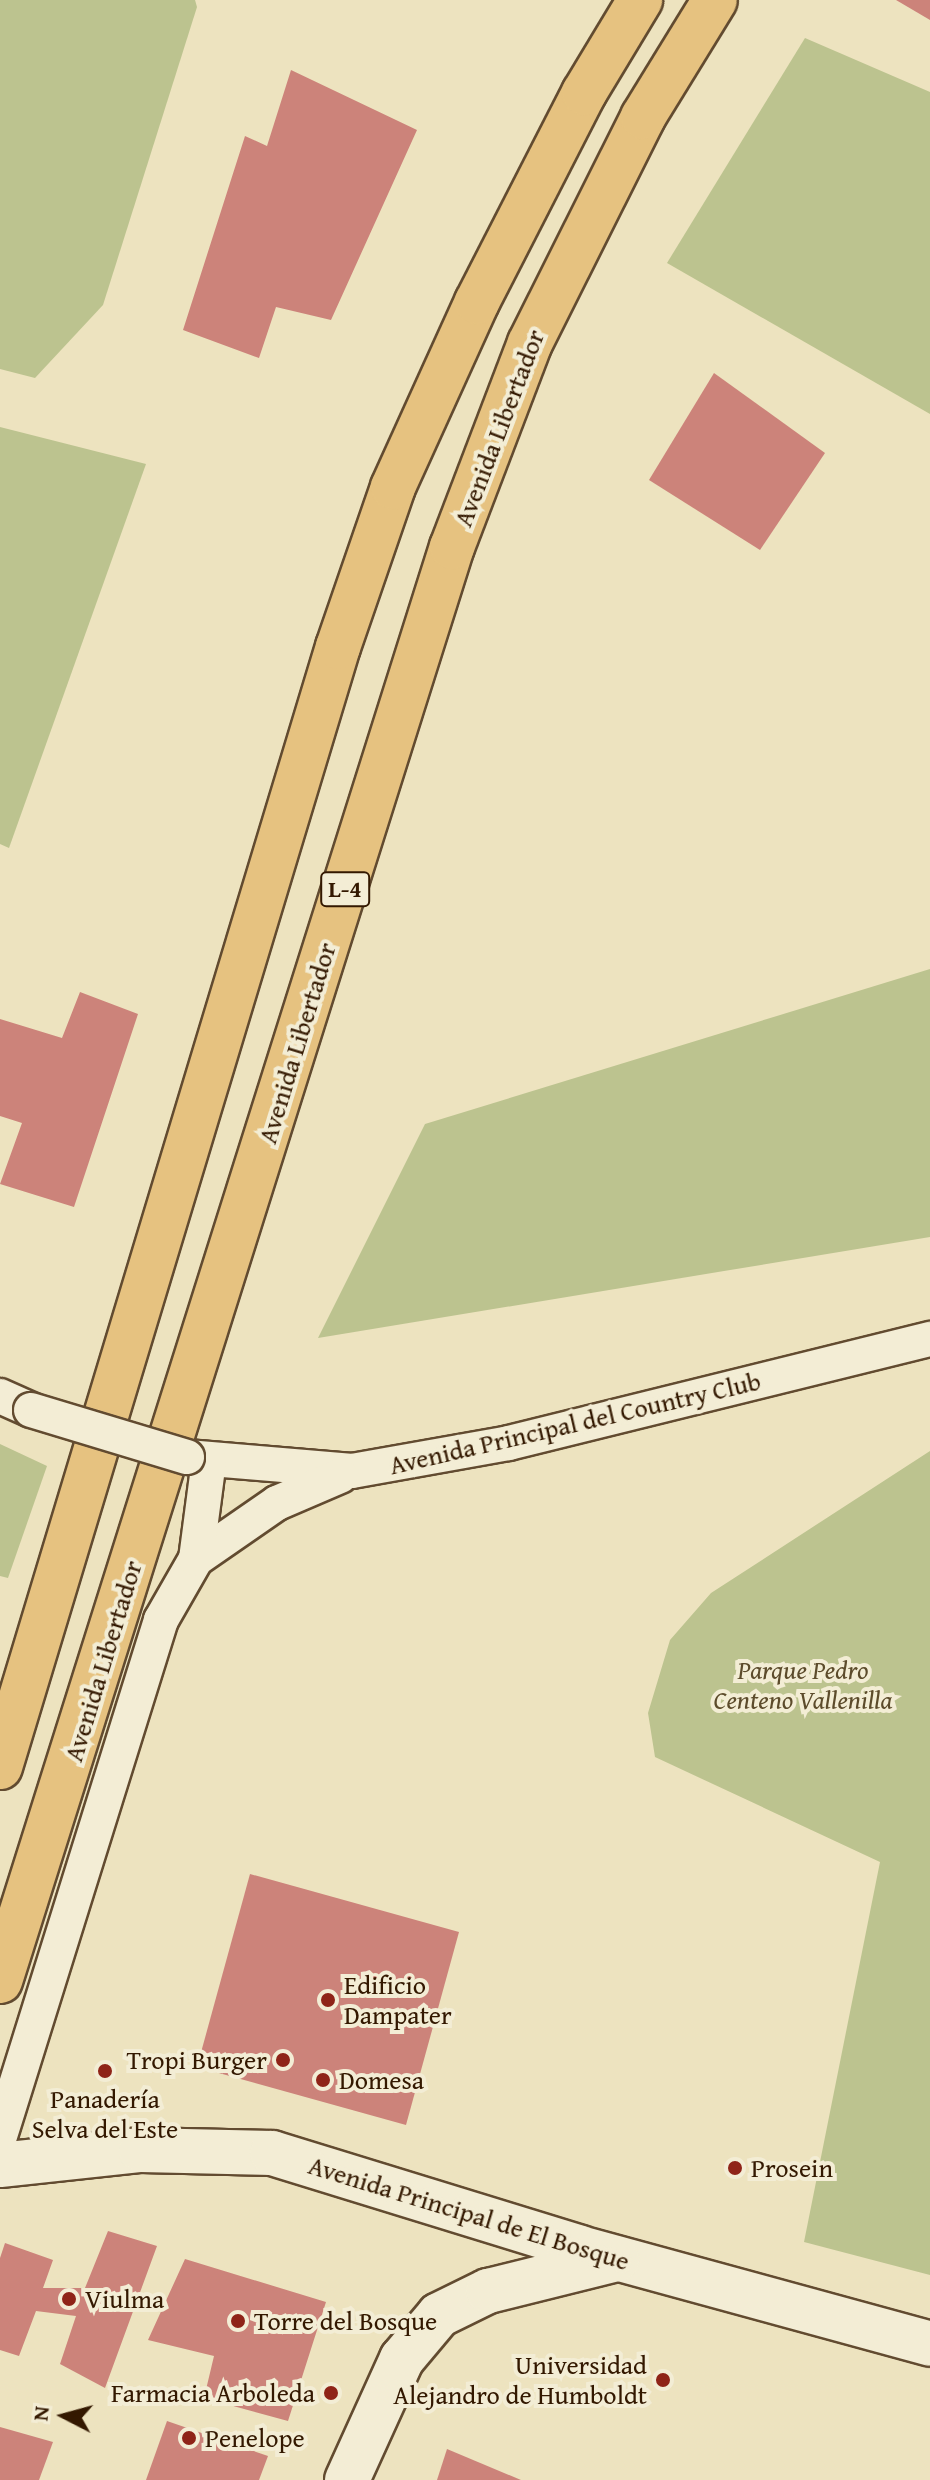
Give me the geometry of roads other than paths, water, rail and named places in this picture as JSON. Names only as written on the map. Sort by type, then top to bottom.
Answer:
[{"type":"main road","points":[[0,1767],[338,647],[393,487],[477,302],[584,93],[640,0]]},
{"type":"main road","name":"Avenida Libertador","points":[[0,1981],[452,547],[530,343],[643,117],[715,0]]},
{"type":"main road","name":"Avenida Principal de El Bosque","points":[[0,2165],[141,2150],[272,2153],[618,2258],[930,2344]]},
{"type":"main road","points":[[347,2480],[402,2359],[439,2315],[488,2291],[618,2258]]},
{"type":"street","name":"Avenida Principal del Country Club","points":[[0,1396],[31,1410],[198,1458],[352,1471],[509,1443],[930,1339]]},
{"type":"street","name":"Avenida Libertador","points":[[0,2136],[146,1662],[161,1620],[196,1559],[198,1458]]},
{"type":"street","points":[[196,1559],[288,1497],[352,1471]]},
{"type":"place","name":"Edificio Dampater","points":[[328,2000]]},
{"type":"place","name":"Tropi Burger","points":[[283,2060]]},
{"type":"place","name":"Panadería Selva del Este","points":[[105,2071]]},
{"type":"place","name":"Domesa","points":[[323,2080]]},
{"type":"place","name":"Prosein","points":[[735,2168]]},
{"type":"place","name":"Viulma","points":[[69,2299]]},
{"type":"place","name":"Torre del Bosque","points":[[238,2321]]},
{"type":"place","name":"Universidad Alejandro de Humboldt","points":[[663,2380]]},
{"type":"place","name":"Farmacia Arboleda","points":[[331,2393]]},
{"type":"place","name":"Penelope","points":[[189,2438]]},
{"type":"park label","name":"Parque Pedro Centeno Vallenilla","points":[[803,1685]]}]
